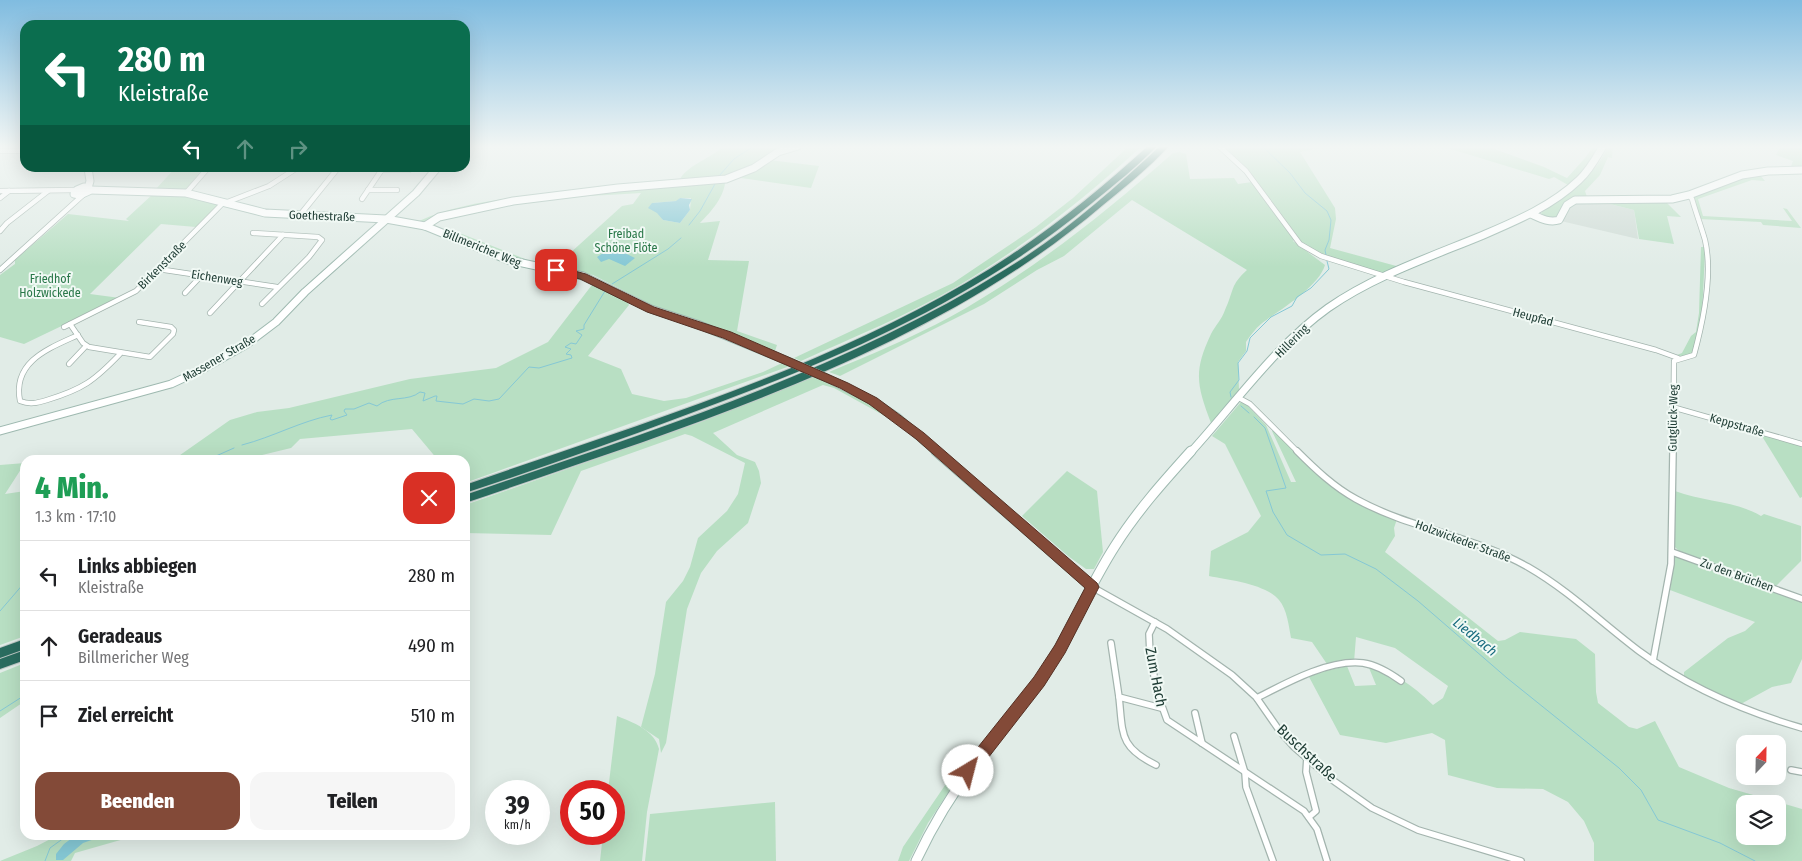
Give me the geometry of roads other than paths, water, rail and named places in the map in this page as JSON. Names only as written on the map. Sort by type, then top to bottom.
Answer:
[{"type":"highway","points":[[470,487],[790,372],[884,331],[976,282],[1036,243],[1109,186]]},
{"type":"highway","points":[[470,497],[703,415],[848,358],[892,337],[983,288],[1046,247],[1122,186]]},
{"type":"highway","points":[[0,652],[20,646]]},
{"type":"highway","points":[[0,664],[20,657]]},
{"type":"main road","points":[[83,191],[86,186]]},
{"type":"main road","name":"Massener Straße","points":[[0,430],[171,384],[201,370],[247,344],[264,332],[305,292],[422,186]]},
{"type":"main road","points":[[425,226],[434,219],[520,200],[640,186]]},
{"type":"main road","name":"Hillering","points":[[916,861],[950,799],[965,776],[1047,670],[1117,544],[1143,508],[1291,340],[1312,321],[1344,299],[1388,277],[1532,214],[1572,186]]},
{"type":"main road","points":[[1532,214],[1544,220],[1554,222],[1560,220],[1567,205],[1575,200],[1666,200],[1689,195],[1709,186]]},
{"type":"main road","name":"Goethestraße","points":[[83,191],[186,193],[252,212],[386,218]]},
{"type":"main road","name":"Billmericher Weg","points":[[386,218],[425,226],[508,260],[583,276],[650,309],[712,329],[827,378],[873,401],[899,418],[1092,587]]},
{"type":"street","points":[[186,193],[192,186]]},
{"type":"street","name":"Birkenstraße","points":[[64,327],[130,295],[224,203],[239,195],[261,190],[268,186]]},
{"type":"street","points":[[300,215],[323,186]]},
{"type":"street","points":[[362,198],[371,186]]},
{"type":"street","name":"Heupfad","points":[[1257,186],[1300,244],[1321,256],[1388,277],[1656,350],[1678,358]]},
{"type":"street","points":[[368,190],[397,190]]},
{"type":"street","name":"Goethestraße","points":[[0,191],[83,191]]},
{"type":"street","points":[[0,198],[10,191]]},
{"type":"street","points":[[0,231],[7,223],[48,191]]},
{"type":"street","points":[[0,270],[74,204],[83,191]]},
{"type":"street","points":[[1678,358],[1694,356],[1704,317],[1706,250],[1692,199],[1689,195]]},
{"type":"street","points":[[253,233],[318,237],[322,240],[304,262],[262,304]]},
{"type":"street","points":[[210,313],[283,235]]},
{"type":"street","name":"Eichenweg","points":[[158,269],[277,287]]},
{"type":"street","points":[[185,293],[201,276]]},
{"type":"street","points":[[70,324],[86,346],[120,354],[150,357],[173,334],[174,330],[139,322]]},
{"type":"street","points":[[78,335],[38,354],[29,362],[23,372],[19,395],[20,401],[27,404],[36,403],[80,390],[92,382],[120,354]]},
{"type":"street","points":[[69,364],[86,346]]},
{"type":"street","name":"Gutglück-Weg","points":[[1653,661],[1665,604],[1672,552],[1672,407],[1674,361],[1678,358]]},
{"type":"street","name":"Holzwickeder Straße","points":[[1239,398],[1250,404],[1346,494],[1384,512],[1491,548],[1519,562],[1564,591],[1653,661],[1721,700],[1802,728]]},
{"type":"street","name":"Keppstraße","points":[[1672,407],[1802,444]]},
{"type":"street","name":"Zu den Brüchen","points":[[1672,552],[1802,599]]},
{"type":"street","name":"Buschstraße","points":[[1092,587],[1199,650],[1240,680],[1257,698],[1280,730],[1354,796],[1393,820],[1428,834],[1485,848],[1521,861]]},
{"type":"street","name":"Zum Hach","points":[[1154,622],[1149,633],[1149,647],[1161,708],[1167,720],[1297,806],[1309,817],[1320,837],[1326,861]]},
{"type":"street","points":[[1111,643],[1124,740],[1127,746],[1143,759],[1156,765]]},
{"type":"street","points":[[1257,698],[1294,679],[1327,668],[1355,662],[1363,662],[1391,673],[1401,681]]},
{"type":"street","points":[[1119,697],[1161,708]]},
{"type":"street","points":[[1195,712],[1202,744]]},
{"type":"street","points":[[1234,736],[1245,773],[1246,787],[1273,861]]},
{"type":"street","points":[[1307,756],[1306,772],[1316,810],[1309,817]]},
{"type":"street","points":[[1790,770],[1802,772]]},
{"type":"water","points":[[680,198],[692,199],[689,205],[690,210],[680,223],[663,220],[657,213],[648,208],[652,203],[676,201]]},
{"type":"water","points":[[612,247],[635,258],[625,266],[609,259],[601,262],[597,257]]},
{"type":"water","points":[[69,840],[92,840],[83,843],[63,860],[56,860],[56,854]]},
{"type":"waterway","points":[[689,225],[700,211],[714,186]]},
{"type":"waterway","name":"Liedbach","points":[[1300,186],[1305,193],[1327,211],[1331,220],[1329,240],[1325,250],[1326,255]]},
{"type":"waterway","points":[[612,284],[668,249],[681,238]]},
{"type":"waterway","name":"Liedbach","points":[[1231,397],[1230,392],[1239,380],[1238,363],[1247,351],[1250,338],[1271,317],[1292,306],[1297,297],[1311,288],[1329,269],[1327,261]]},
{"type":"waterway","points":[[242,445],[321,418],[332,415],[330,419],[332,420],[347,415],[344,411],[345,409],[354,409],[369,403],[377,406],[388,401],[410,397],[420,392],[425,393],[423,401],[435,396],[437,396],[436,401],[463,404],[474,399],[489,401],[499,399],[529,367],[539,368],[572,358],[571,355],[566,354],[571,349],[565,347],[571,343],[576,344],[582,335],[576,331],[584,329],[584,325],[605,291]]},
{"type":"waterway","name":"Liedbach","points":[[1241,406],[1249,413]]},
{"type":"waterway","name":"Liedbach","points":[[1254,417],[1265,428],[1286,488],[1266,491],[1273,512],[1287,535],[1321,555],[1345,554],[1376,569],[1418,601],[1507,678],[1619,768],[1641,790],[1658,820],[1720,843],[1755,861]]},
{"type":"waterway","points":[[218,455],[234,448]]},
{"type":"waterway","points":[[0,611],[20,588]]},
{"type":"waterway","points":[[0,711],[20,698]]},
{"type":"waterway","points":[[45,861],[50,848],[61,840]]},
{"type":"park label","name":"Freibad Schöne Flöte","points":[[626,241]]},
{"type":"park label","name":"Friedhof Holzwickede","points":[[50,286]]}]
